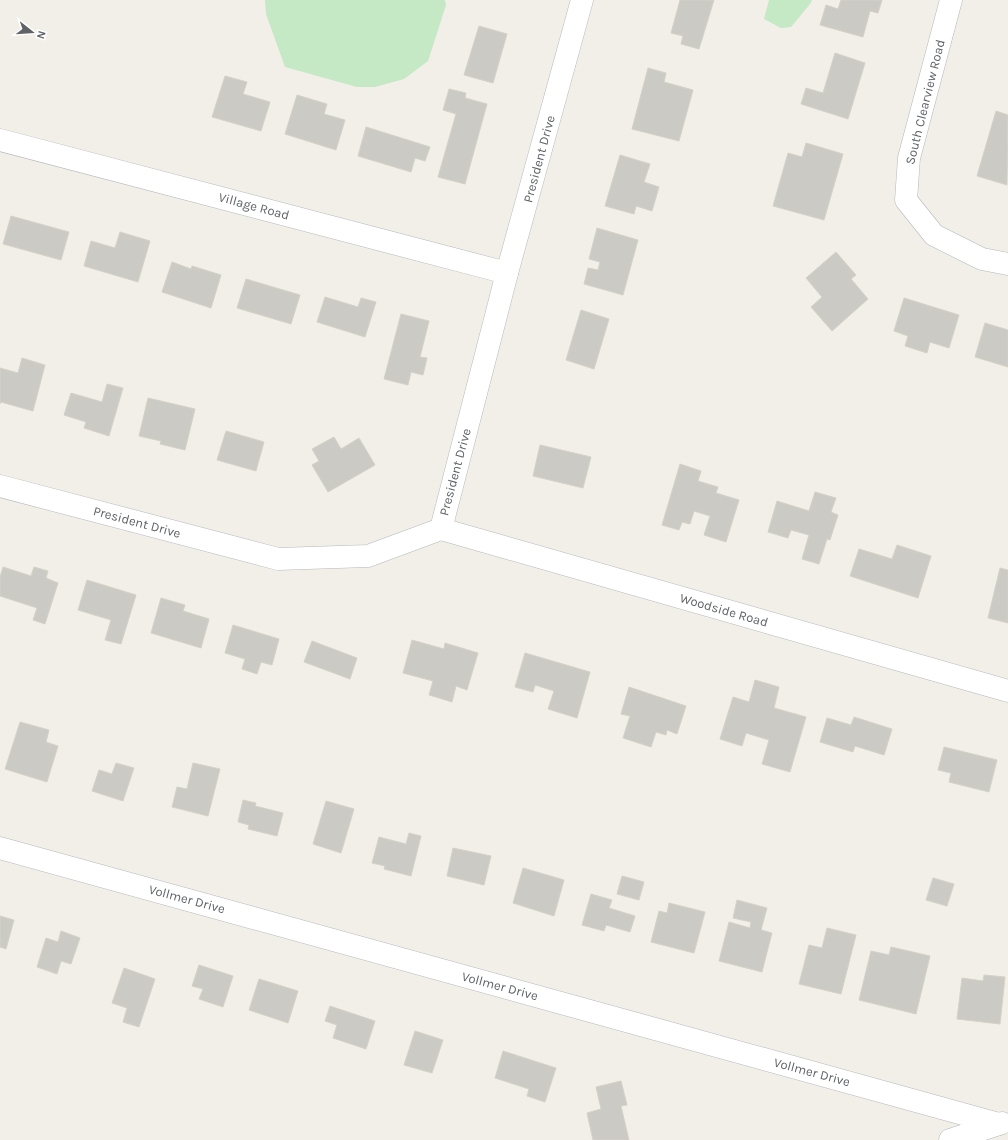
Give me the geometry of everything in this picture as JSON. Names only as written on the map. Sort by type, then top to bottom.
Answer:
[{"type":"street","name":"President Drive","points":[[0,486],[278,559],[368,556],[441,529],[507,273],[582,0]]},
{"type":"street","name":"South Clearview Road","points":[[951,0],[909,158],[906,200],[934,235],[982,259],[1008,264]]},
{"type":"street","name":"Village Road","points":[[0,140],[507,273]]},
{"type":"street","name":"Woodside Road","points":[[441,529],[1008,691]]},
{"type":"street","name":"Vollmer Drive","points":[[0,848],[1004,1122]]},
{"type":"street","points":[[950,1140],[1004,1122]]},
{"type":"green space","points":[[265,0],[445,0],[446,5],[428,61],[404,79],[375,87],[357,87],[285,67],[266,14]]},
{"type":"green space","points":[[769,0],[812,0],[791,27],[781,28],[764,19]]},
{"type":"building","points":[[680,0],[714,0],[699,49],[681,44],[683,36],[671,33]]},
{"type":"building","points":[[841,0],[882,0],[878,13],[870,11],[863,37],[820,25],[826,5],[838,9]]},
{"type":"building","points":[[479,26],[507,34],[493,83],[464,75]]},
{"type":"building","points":[[835,53],[865,63],[848,119],[801,104],[806,88],[823,93]]},
{"type":"building","points":[[648,68],[666,73],[664,82],[693,90],[679,141],[632,129]]},
{"type":"building","points":[[225,76],[247,82],[243,94],[270,102],[261,131],[212,117]]},
{"type":"building","points":[[449,89],[466,93],[465,98],[487,104],[465,184],[438,177],[456,114],[443,110]]},
{"type":"building","points":[[297,95],[327,104],[324,114],[345,120],[336,150],[285,134]]},
{"type":"building","points":[[996,111],[1008,115],[1007,185],[977,176]]},
{"type":"building","points":[[366,127],[430,147],[425,161],[415,158],[411,172],[358,156]]},
{"type":"building","points":[[806,143],[843,154],[824,220],[773,206],[788,153],[802,157]]},
{"type":"building","points":[[620,155],[650,164],[644,182],[659,187],[652,211],[636,206],[634,214],[605,206]]},
{"type":"building","points":[[11,216],[69,232],[61,260],[3,244]]},
{"type":"building","points":[[597,228],[638,240],[623,295],[584,284],[588,268],[598,270],[600,262],[589,259]]},
{"type":"building","points":[[120,232],[150,241],[138,282],[84,266],[91,241],[115,248]]},
{"type":"building","points":[[836,252],[856,275],[851,279],[868,299],[832,331],[811,307],[822,297],[806,278]]},
{"type":"building","points":[[172,262],[191,269],[192,266],[221,275],[211,308],[162,292]]},
{"type":"building","points":[[246,279],[300,295],[291,324],[237,308]]},
{"type":"building","points":[[325,297],[358,307],[361,298],[376,302],[365,337],[317,322]]},
{"type":"building","points":[[904,298],[959,315],[949,348],[930,342],[927,353],[905,346],[908,336],[894,331]]},
{"type":"building","points":[[581,310],[609,319],[594,369],[566,360]]},
{"type":"building","points":[[401,314],[429,321],[420,357],[427,358],[423,375],[411,372],[408,385],[384,379]]},
{"type":"building","points":[[985,323],[1008,330],[1008,367],[975,357]]},
{"type":"building","points":[[22,358],[45,365],[33,411],[1,402],[0,404],[0,368],[18,373]]},
{"type":"building","points":[[107,384],[123,388],[109,436],[84,428],[86,422],[64,415],[71,393],[102,402]]},
{"type":"building","points":[[148,398],[195,409],[185,450],[160,444],[161,441],[139,436]]},
{"type":"building","points":[[226,431],[264,442],[256,471],[217,460]]},
{"type":"building","points":[[334,437],[341,449],[359,438],[375,465],[328,492],[312,465],[319,461],[312,449]]},
{"type":"building","points":[[540,445],[591,457],[583,488],[533,476]]},
{"type":"building","points":[[680,464],[701,471],[698,481],[718,487],[716,493],[739,500],[726,542],[704,535],[710,516],[694,511],[690,524],[682,522],[679,530],[662,525]]},
{"type":"building","points":[[815,492],[836,498],[831,512],[838,515],[830,540],[827,539],[819,564],[802,559],[809,535],[791,530],[788,538],[768,532],[777,501],[809,511]]},
{"type":"building","points":[[897,545],[931,556],[918,598],[850,576],[859,549],[892,559]]},
{"type":"building","points":[[3,567],[31,576],[34,567],[48,571],[46,578],[58,583],[45,624],[33,620],[37,608],[0,596],[0,577]]},
{"type":"building","points":[[1000,568],[1008,570],[1008,623],[988,618]]},
{"type":"building","points":[[87,580],[136,595],[121,644],[105,640],[111,620],[78,610]]},
{"type":"building","points":[[161,598],[185,605],[183,611],[209,619],[201,648],[151,633]]},
{"type":"building","points":[[233,625],[279,639],[272,665],[261,662],[257,674],[242,669],[245,659],[225,653]]},
{"type":"building","points":[[412,640],[444,649],[445,643],[478,653],[467,690],[456,686],[452,702],[429,695],[433,681],[403,673]]},
{"type":"building","points":[[312,641],[357,658],[350,679],[304,662]]},
{"type":"building","points":[[525,653],[590,672],[577,718],[548,709],[554,691],[535,685],[533,692],[515,687]]},
{"type":"building","points":[[755,680],[779,687],[774,708],[806,717],[790,772],[762,764],[769,740],[746,733],[742,746],[720,739],[733,697],[749,702]]},
{"type":"building","points":[[629,687],[686,706],[677,734],[667,730],[666,735],[656,732],[651,747],[623,738],[630,716],[621,714]]},
{"type":"building","points":[[854,717],[892,729],[884,755],[855,746],[853,752],[820,742],[827,718],[851,725]]},
{"type":"building","points":[[20,722],[49,730],[46,742],[58,746],[47,782],[5,769]]},
{"type":"building","points":[[944,747],[997,760],[989,792],[949,782],[951,773],[938,770]]},
{"type":"building","points":[[116,763],[134,768],[123,801],[92,791],[99,770],[112,774]]},
{"type":"building","points":[[193,763],[220,769],[208,816],[172,807],[177,787],[187,789]]},
{"type":"building","points":[[243,800],[256,803],[255,806],[283,813],[277,836],[248,829],[249,825],[238,822]]},
{"type":"building","points":[[326,801],[354,809],[341,853],[313,844]]},
{"type":"building","points":[[409,833],[421,836],[411,876],[384,869],[385,866],[372,863],[379,837],[406,844]]},
{"type":"building","points":[[453,848],[491,856],[484,885],[447,876]]},
{"type":"building","points":[[523,868],[564,880],[554,916],[513,903]]},
{"type":"building","points":[[622,876],[644,882],[639,900],[617,894]]},
{"type":"building","points":[[933,878],[954,884],[947,906],[926,900]]},
{"type":"building","points":[[591,894],[612,900],[609,908],[635,916],[630,932],[606,925],[604,931],[582,925]]},
{"type":"building","points":[[737,900],[767,908],[761,930],[772,933],[762,972],[719,961],[729,922],[750,928],[751,922],[733,918]]},
{"type":"building","points":[[669,903],[705,912],[694,953],[651,942],[659,911],[667,913]]},
{"type":"building","points":[[0,916],[14,920],[6,949],[0,947]]},
{"type":"building","points":[[827,928],[856,935],[841,994],[799,984],[809,945],[822,948]]},
{"type":"building","points":[[61,931],[80,938],[71,964],[61,961],[57,974],[37,967],[46,938],[58,942]]},
{"type":"building","points":[[891,947],[930,956],[916,1014],[859,1000],[871,951],[889,955]]},
{"type":"building","points":[[199,965],[233,976],[223,1007],[199,999],[203,989],[192,986]]},
{"type":"building","points":[[124,968],[155,979],[139,1027],[123,1022],[127,1008],[112,1003]]},
{"type":"building","points":[[984,975],[1005,977],[1000,1024],[957,1019],[962,978],[983,981]]},
{"type":"building","points":[[259,979],[298,991],[288,1023],[249,1010]]},
{"type":"building","points":[[330,1006],[375,1021],[366,1049],[333,1038],[337,1025],[325,1021]]},
{"type":"building","points":[[415,1031],[443,1040],[432,1073],[404,1065]]},
{"type":"building","points":[[503,1051],[556,1068],[545,1102],[527,1096],[529,1089],[495,1078]]},
{"type":"building","points":[[621,1081],[627,1105],[621,1106],[629,1140],[593,1140],[587,1113],[601,1109],[596,1087]]}]
